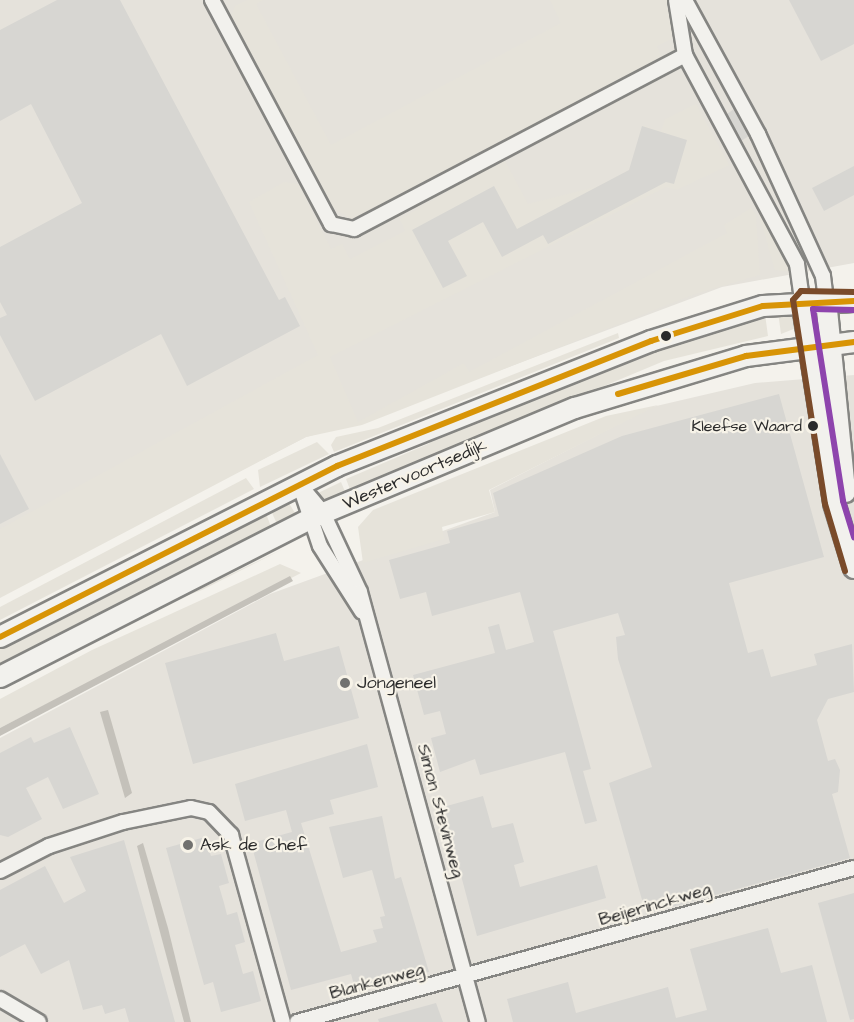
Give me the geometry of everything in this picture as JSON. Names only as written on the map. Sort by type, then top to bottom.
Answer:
[{"type":"main road","name":"Westervoortsedijk","points":[[0,637],[299,484],[693,325],[802,300],[854,301]]},
{"type":"main road","points":[[802,300],[807,345],[834,503],[854,568]]},
{"type":"main road","points":[[826,300],[827,343],[854,560]]},
{"type":"main road","name":"Westervoortsedijk","points":[[0,677],[315,517],[575,408],[684,372],[807,345],[854,342]]},
{"type":"street","points":[[676,0],[685,55],[730,145],[753,181],[797,264],[802,300]]},
{"type":"street","points":[[685,0],[749,118],[823,276],[826,300]]},
{"type":"street","points":[[217,2],[331,224],[354,229],[685,55]]},
{"type":"street","points":[[753,181],[772,170]]},
{"type":"street","points":[[299,484],[315,517]]},
{"type":"street","name":"Simon Stevinweg","points":[[315,517],[320,546],[362,612]]},
{"type":"street","name":"Simon Stevinweg","points":[[315,517],[360,592],[362,612],[478,1022]]},
{"type":"street","points":[[0,871],[49,846],[123,822],[191,808],[209,812],[231,835],[284,1022]]},
{"type":"street","name":"Beijerinckweg","points":[[466,977],[854,868]]},
{"type":"street","name":"Blankenweg","points":[[297,1022],[466,977]]},
{"type":"street","points":[[0,999],[39,1022]]},
{"type":"shaded area","points":[[0,0],[854,0],[854,263],[722,287],[362,422],[306,437],[0,594]]},
{"type":"shaded area","points":[[247,0],[263,0],[256,4],[331,145],[561,23],[550,0],[667,0],[673,38],[657,46],[662,58],[352,219],[332,207],[229,22],[235,6]]},
{"type":"shaded area","points":[[696,104],[729,165],[677,190],[666,187],[330,357],[358,422],[464,363],[469,372],[727,233],[724,225],[751,208],[756,215],[760,275],[695,294],[362,425],[306,437],[0,598],[0,529],[318,355],[249,202],[284,182],[298,184],[331,249],[342,244],[350,259],[405,231],[400,219],[504,159],[528,204],[596,187],[629,170],[643,125],[661,131],[665,119]]},
{"type":"shaded area","points":[[756,204],[782,248],[791,272],[775,270]]},
{"type":"shaded area","points":[[778,312],[793,313],[801,326],[781,334]]},
{"type":"shaded area","points":[[765,314],[768,336],[664,361],[351,492],[346,479],[428,444],[469,419],[694,333]]},
{"type":"shaded area","points":[[618,333],[619,338],[334,452],[331,445],[336,437],[378,428]]},
{"type":"shaded area","points":[[854,375],[854,1022],[0,1022],[0,738],[270,594],[495,512],[490,490],[652,407],[755,383]]},
{"type":"shaded area","points":[[658,405],[489,490],[495,512],[442,527],[444,539],[363,563],[358,527],[373,510],[606,416]]},
{"type":"shaded area","points":[[317,442],[329,454],[260,487],[258,470]]},
{"type":"shaded area","points":[[246,478],[254,489],[0,620],[0,607]]},
{"type":"shaded area","points":[[341,482],[346,494],[320,502],[318,493]]},
{"type":"shaded area","points":[[287,500],[295,513],[277,524],[269,506]]},
{"type":"shaded area","points":[[264,508],[271,527],[0,669],[0,645]]},
{"type":"shaded area","points":[[283,549],[202,590],[161,605],[0,691],[152,606],[196,591]]},
{"type":"shaded area","points":[[280,564],[301,573],[0,728],[0,699],[92,650]]},
{"type":"shaded area","points":[[290,576],[293,581],[0,736],[0,728]]},
{"type":"shaded area","points":[[108,710],[132,793],[125,798],[100,712]]},
{"type":"shaded area","points":[[143,843],[168,928],[191,1022],[184,1022],[137,846]]},
{"type":"building","points":[[57,0],[120,0],[279,300],[285,297],[300,326],[187,386],[161,334],[35,401],[0,335],[0,318],[7,315],[0,302],[0,247],[82,203],[31,104],[0,121],[0,30]]},
{"type":"building","points":[[789,0],[854,0],[854,44],[821,61]]},
{"type":"building","points":[[734,109],[749,136],[741,141],[727,114]]},
{"type":"building","points":[[642,126],[687,140],[674,184],[666,182],[548,244],[543,235],[502,257],[483,222],[448,241],[467,276],[443,288],[412,230],[494,186],[517,229],[629,170]]},
{"type":"building","points":[[854,166],[854,195],[824,211],[812,188]]},
{"type":"building","points":[[779,394],[824,557],[729,583],[748,653],[763,649],[771,677],[817,665],[814,654],[852,644],[854,692],[828,699],[817,720],[828,761],[835,759],[840,770],[838,792],[832,794],[850,858],[646,914],[609,783],[652,767],[618,659],[616,637],[625,635],[618,613],[553,631],[591,769],[583,771],[597,821],[585,824],[565,752],[480,775],[475,759],[440,772],[431,738],[446,734],[440,711],[424,715],[413,675],[495,653],[488,627],[499,624],[506,650],[534,642],[520,592],[432,616],[426,592],[400,599],[389,560],[450,543],[447,531],[499,516],[493,493],[622,436]]},
{"type":"building","points":[[0,454],[29,509],[0,524]]},
{"type":"building","points":[[276,633],[284,661],[339,646],[359,718],[193,764],[165,663]]},
{"type":"building","points":[[70,727],[99,794],[63,809],[48,777],[26,788],[42,819],[8,837],[0,835],[0,753],[31,737],[34,743]]},
{"type":"building","points":[[367,744],[378,787],[330,800],[334,814],[301,823],[341,952],[377,942],[373,930],[383,928],[380,917],[385,916],[372,870],[343,878],[329,827],[382,816],[395,879],[401,877],[429,972],[356,992],[351,974],[291,990],[251,843],[292,832],[286,810],[245,821],[235,784]]},
{"type":"building","points":[[483,796],[492,828],[513,823],[524,862],[514,865],[520,887],[597,865],[606,898],[477,936],[443,807]]},
{"type":"building","points":[[205,837],[211,856],[221,854],[229,883],[219,886],[227,915],[237,912],[245,942],[235,945],[243,974],[253,971],[261,1001],[221,1012],[213,982],[204,985],[166,848]]},
{"type":"building","points":[[124,840],[175,1022],[129,1022],[125,1008],[105,1014],[102,1005],[83,1010],[69,960],[41,974],[25,944],[0,957],[0,890],[45,866],[64,903],[86,891],[70,857]]},
{"type":"building","points":[[854,893],[854,1019],[850,1020],[818,903]]},
{"type":"building","points":[[768,928],[781,973],[812,965],[827,1022],[513,1022],[507,999],[568,982],[576,1013],[668,987],[676,1018],[707,1010],[690,949]]},
{"type":"building","points":[[436,1003],[443,1022],[379,1022],[378,1019]]},
{"type":"transit line","points":[[845,571],[825,504],[793,300],[801,291],[854,292]]},
{"type":"transit line","points":[[0,637],[337,466],[651,341],[763,306],[854,301]]},
{"type":"transit line","points":[[854,310],[813,309],[843,501],[854,537]]},
{"type":"transit line","points":[[618,394],[746,356],[854,342]]},
{"type":"place","name":"Kleefse Waard","points":[[813,426]]},
{"type":"place","name":"Jongeneel","points":[[345,683]]},
{"type":"place","name":"Ask de Chef","points":[[188,845]]}]
